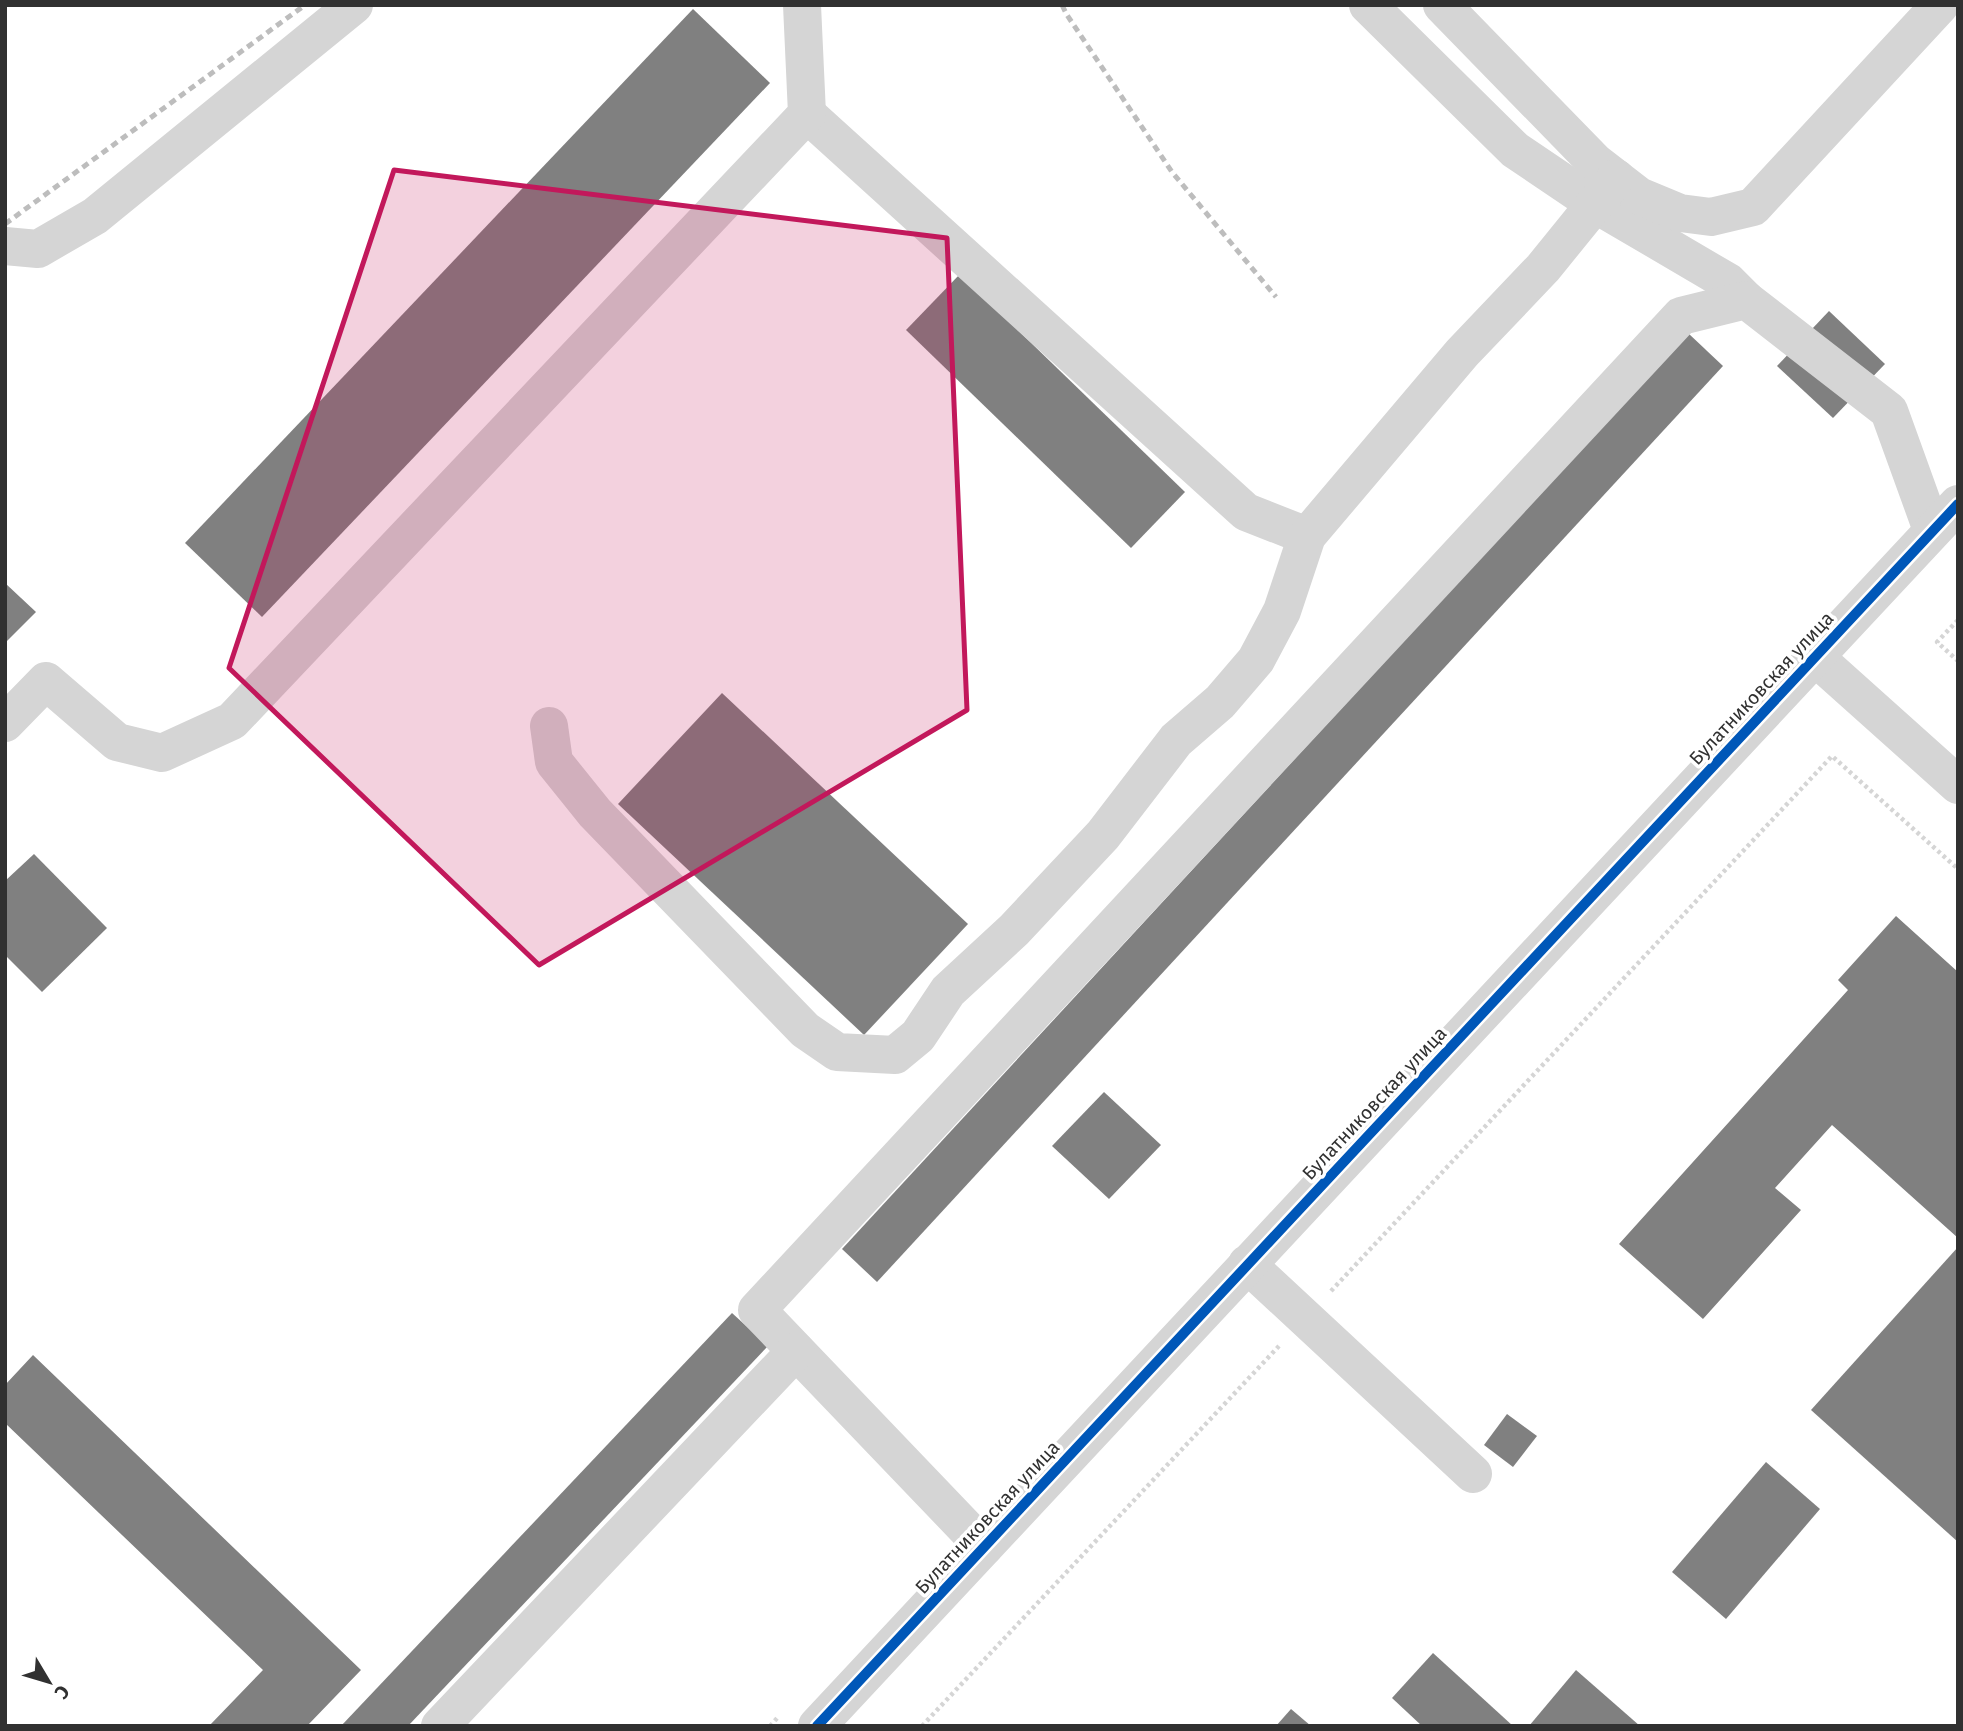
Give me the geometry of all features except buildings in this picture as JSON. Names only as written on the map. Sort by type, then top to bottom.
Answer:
[{"type":"street","points":[[5,246],[38,249],[95,216],[354,5]]},
{"type":"street","points":[[802,5],[807,114],[1245,512],[1307,536]]},
{"type":"street","points":[[1368,5],[1515,150],[1606,191],[1728,282],[1746,300],[1889,411],[1945,517]]},
{"type":"street","points":[[1442,5],[1595,162],[1606,191]]},
{"type":"street","points":[[1606,191],[1639,196],[1680,213],[1711,217],[1753,207],[1940,5]]},
{"type":"street","points":[[5,723],[46,681],[117,742],[162,753],[232,721],[807,114]]},
{"type":"street","points":[[549,726],[554,762],[594,813],[805,1030],[837,1052],[895,1055],[918,1036],[948,991],[1014,930],[1103,835],[1176,740],[1220,702],[1256,660],[1282,611],[1307,536],[1462,353],[1543,268],[1606,191]]},
{"type":"street","points":[[984,1547],[757,1310],[1681,316],[1746,300]]},
{"type":"street","name":"Булатниковская улица","points":[[818,1725],[1945,517]]},
{"type":"street","points":[[1815,656],[1958,785]]},
{"type":"street","points":[[1247,1265],[1473,1474]]},
{"type":"street","points":[[440,1726],[796,1351]]},
{"type":"path","points":[[1958,620],[1937,642],[1958,662]]},
{"type":"path","points":[[922,1726],[1832,756],[1958,869]]},
{"type":"highlighted area","points":[[394,170],[947,238],[967,710],[539,965],[229,668]]},
{"type":"railway","points":[[5,224],[305,5]]},
{"type":"railway","points":[[1062,5],[1172,172],[1276,297]]},
{"type":"cycle path","points":[[817,1726],[1958,504]]}]
